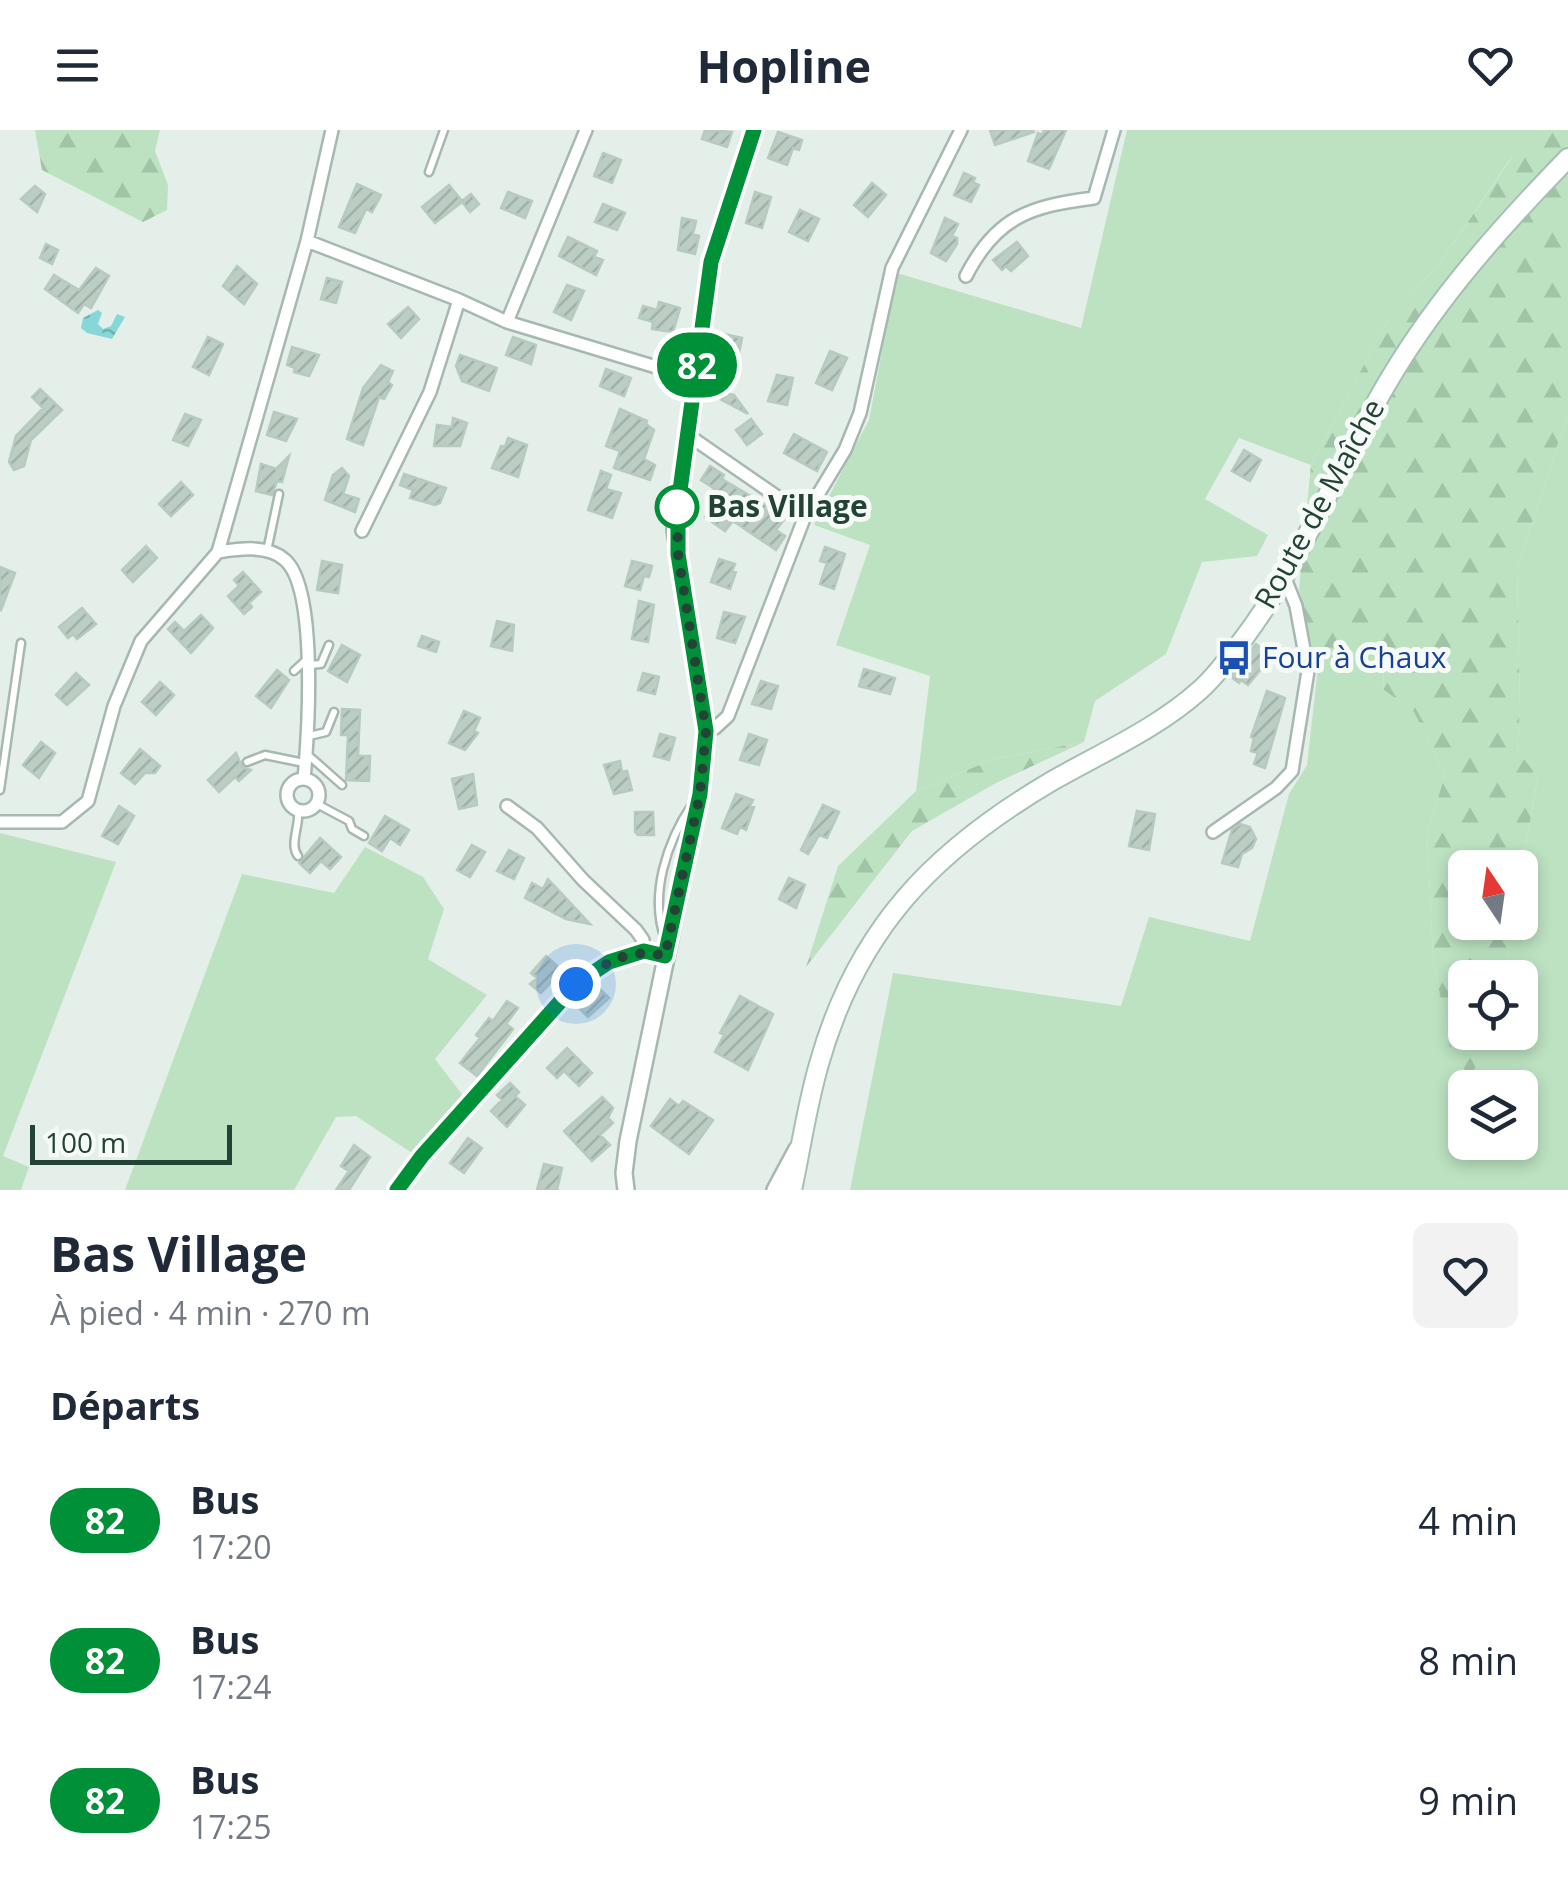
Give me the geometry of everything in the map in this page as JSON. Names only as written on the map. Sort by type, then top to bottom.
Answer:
[{"type":"main road","name":"Route de Maîche","points":[[792,1190],[819,1064],[837,1012],[880,930],[922,878],[972,832],[1201,690],[1244,637],[1284,576],[1393,374],[1463,275],[1568,158]]},
{"type":"street","points":[[0,822],[62,822],[88,800],[114,706],[141,641],[218,552],[307,241],[332,130]]},
{"type":"street","points":[[507,322],[586,130]]},
{"type":"street","points":[[626,1190],[628,1141],[700,794],[706,731],[675,530],[711,262],[754,130]]},
{"type":"street","points":[[706,731],[728,716],[805,516],[845,450],[860,413],[892,268],[961,130]]},
{"type":"street","points":[[966,276],[980,248],[1002,224],[1058,202],[1094,198],[1114,130]]},
{"type":"street","points":[[307,241],[507,322],[696,379]]},
{"type":"street","points":[[362,531],[430,392],[459,300]]},
{"type":"street","points":[[688,434],[805,516]]},
{"type":"street","points":[[218,552],[248,548],[267,552],[282,557],[295,572],[308,662],[304,779]]},
{"type":"street","points":[[1213,832],[1276,788],[1292,770],[1308,671],[1296,606],[1284,576]]},
{"type":"street","points":[[304,779],[317,788],[317,804],[308,811],[298,811],[289,805],[287,790],[293,782],[304,779]]},
{"type":"street","points":[[507,806],[537,828],[636,930],[644,940],[644,951]]},
{"type":"street","points":[[397,1190],[422,1156],[576,984],[609,962],[644,951],[666,951]]},
{"type":"street","points":[[775,1190],[803,1136]]},
{"type":"lane","points":[[429,172],[444,130]]},
{"type":"lane","points":[[267,552],[279,494]]},
{"type":"lane","points":[[0,790],[21,642]]},
{"type":"lane","points":[[294,671],[308,662],[321,664],[329,645]]},
{"type":"lane","points":[[308,736],[326,732],[334,712]]},
{"type":"lane","points":[[247,762],[266,754],[306,758],[342,785]]},
{"type":"lane","points":[[317,804],[348,821],[352,829],[364,836]]},
{"type":"lane","points":[[298,811],[294,845],[298,856]]},
{"type":"green space","points":[[35,130],[160,130],[155,151],[168,185],[167,210],[143,222],[42,170]]},
{"type":"green space","points":[[1127,130],[1512,130],[1512,156],[1440,263],[1386,323],[1311,465],[1239,438],[1205,499],[1268,535],[1257,556],[1202,562],[1166,654],[1095,701],[1084,742],[994,759],[916,791],[930,676],[836,645],[870,545],[814,525],[869,420],[897,273],[1081,328]]},
{"type":"green space","points":[[1512,130],[1568,130],[1568,412],[1517,569],[1517,751],[1538,776],[1525,850],[1448,850],[1448,940],[1510,940],[1507,960],[1448,960],[1448,1040],[1433,956],[1427,833],[1445,775],[1414,712],[1384,690],[1383,667],[1340,646],[1319,658],[1313,652],[1299,589],[1311,465],[1386,323],[1440,263],[1512,157]]},
{"type":"green space","points":[[1568,412],[1568,1190],[850,1190],[893,973],[1121,1006],[1149,917],[1250,941],[1289,794],[1307,765],[1319,658],[1339,646],[1383,667],[1384,690],[1414,712],[1445,775],[1427,833],[1433,956],[1448,1050],[1465,1070],[1448,1070],[1448,1160],[1538,1160],[1538,1070],[1474,1070],[1484,1050],[1538,1050],[1538,960],[1507,960],[1510,940],[1538,940],[1538,850],[1525,850],[1538,776],[1517,751],[1517,569]]},
{"type":"green space","points":[[1084,742],[996,783],[912,831],[806,967],[838,866],[916,791],[994,759]]},
{"type":"green space","points":[[0,833],[116,862],[3,1156],[29,1167],[21,1190],[0,1190]]},
{"type":"green space","points":[[365,847],[423,877],[444,909],[428,959],[487,995],[435,1059],[464,1097],[415,1155],[356,1116],[336,1117],[294,1190],[125,1190],[242,874],[334,893]]},
{"type":"green space","points":[[1452,1050],[1484,1050],[1474,1070],[1465,1070]]},
{"type":"water","points":[[98,310],[102,313],[98,324],[103,329],[111,326],[117,314],[125,317],[112,339],[81,328],[83,318]]},
{"type":"building","points":[[705,130],[732,132],[727,147],[702,139]]},
{"type":"building","points":[[990,130],[1033,130],[1034,132],[995,145]]},
{"type":"building","points":[[1044,130],[1066,130],[1049,169],[1028,161],[1038,133],[1042,135]]},
{"type":"building","points":[[778,132],[802,140],[799,150],[793,148],[787,165],[768,158]]},
{"type":"building","points":[[603,153],[621,160],[612,183],[594,176]]},
{"type":"building","points":[[964,173],[979,185],[971,202],[954,195]]},
{"type":"building","points":[[872,183],[886,195],[868,217],[854,205]]},
{"type":"building","points":[[357,184],[381,195],[372,212],[366,209],[355,233],[339,227]]},
{"type":"building","points":[[449,185],[462,201],[471,194],[479,204],[470,212],[462,202],[435,223],[422,207]]},
{"type":"building","points":[[35,186],[45,194],[37,212],[21,199]]},
{"type":"building","points":[[508,192],[532,201],[525,218],[501,208]]},
{"type":"building","points":[[755,192],[771,197],[762,228],[746,223]]},
{"type":"building","points":[[603,204],[625,213],[617,230],[595,222]]},
{"type":"building","points":[[800,210],[819,219],[808,241],[789,232]]},
{"type":"building","points":[[682,218],[696,221],[693,234],[699,236],[695,254],[678,250]]},
{"type":"building","points":[[945,218],[958,224],[952,236],[957,238],[957,244],[946,261],[931,253]]},
{"type":"building","points":[[568,237],[597,251],[594,257],[603,260],[596,275],[559,256]]},
{"type":"building","points":[[1017,242],[1028,256],[1011,271],[1006,266],[1002,270],[993,260]]},
{"type":"building","points":[[46,244],[58,250],[52,264],[40,258]]},
{"type":"building","points":[[237,266],[257,284],[244,304],[223,286]]},
{"type":"building","points":[[96,268],[109,276],[91,308],[84,304],[78,313],[45,289],[54,275],[79,290]]},
{"type":"building","points":[[327,278],[342,282],[336,303],[321,299]]},
{"type":"building","points":[[567,285],[584,291],[571,320],[554,312]]},
{"type":"building","points":[[659,302],[680,308],[673,332],[652,329],[653,322],[639,318],[643,306],[657,310]]},
{"type":"building","points":[[408,307],[419,319],[401,338],[388,324]]},
{"type":"building","points":[[724,334],[742,338],[737,363],[719,359]]},
{"type":"building","points":[[208,337],[223,344],[209,375],[193,367]]},
{"type":"building","points":[[513,337],[536,345],[531,364],[506,355]]},
{"type":"building","points":[[292,347],[319,355],[309,376],[294,372],[295,368],[287,365]]},
{"type":"building","points":[[830,351],[847,358],[832,390],[816,383]]},
{"type":"building","points":[[460,355],[497,368],[489,391],[462,381],[456,366]]},
{"type":"building","points":[[381,365],[393,371],[388,382],[392,385],[384,399],[379,397],[363,445],[347,439],[363,388]]},
{"type":"building","points":[[606,369],[631,378],[624,396],[600,386]]},
{"type":"building","points":[[777,375],[793,378],[787,405],[768,401]]},
{"type":"building","points":[[708,388],[734,395],[748,414],[707,392]]},
{"type":"building","points":[[40,389],[62,410],[31,440],[24,466],[14,470],[9,462],[16,436],[43,408],[32,397]]},
{"type":"building","points":[[620,409],[647,421],[654,430],[644,459],[655,465],[650,480],[614,468],[620,451],[606,446]]},
{"type":"building","points":[[274,412],[297,419],[286,441],[267,435]]},
{"type":"building","points":[[185,414],[201,420],[188,446],[173,440]]},
{"type":"building","points":[[453,418],[467,423],[460,446],[434,446],[437,425],[452,427]]},
{"type":"building","points":[[751,419],[762,434],[747,445],[736,430]]},
{"type":"building","points":[[794,434],[827,452],[817,471],[784,453]]},
{"type":"building","points":[[508,438],[527,445],[518,477],[492,468]]},
{"type":"building","points":[[1244,450],[1261,460],[1250,481],[1232,471]]},
{"type":"building","points":[[289,456],[282,482],[277,481],[272,495],[256,491],[261,464],[276,469]]},
{"type":"building","points":[[710,466],[724,475],[722,479],[786,517],[776,530],[785,536],[776,550],[733,521],[725,531],[705,517],[719,497],[712,492],[715,489],[701,480]]},
{"type":"building","points":[[342,468],[349,476],[343,494],[359,499],[355,512],[325,500],[333,475]]},
{"type":"building","points":[[601,471],[611,475],[606,489],[621,493],[612,518],[588,510]]},
{"type":"building","points":[[404,474],[446,488],[440,503],[410,498],[413,490],[400,485]]},
{"type":"building","points":[[181,482],[193,495],[171,516],[159,504]]},
{"type":"building","points":[[146,546],[157,558],[133,582],[122,570]]},
{"type":"building","points":[[825,547],[845,554],[834,589],[820,584],[827,563],[820,561]]},
{"type":"building","points":[[719,559],[735,564],[730,589],[711,582]]},
{"type":"building","points":[[322,561],[342,565],[338,593],[317,590]]},
{"type":"building","points":[[632,561],[652,566],[640,590],[625,586]]},
{"type":"building","points":[[0,567],[15,573],[1,610],[0,609]]},
{"type":"building","points":[[243,572],[261,592],[244,614],[228,596],[239,586],[234,580]]},
{"type":"building","points":[[639,601],[654,605],[648,642],[632,639]]},
{"type":"building","points":[[82,608],[96,624],[77,639],[73,634],[68,638],[59,627]]},
{"type":"building","points":[[724,612],[745,617],[735,643],[717,638]]},
{"type":"building","points":[[201,615],[213,628],[191,653],[168,629],[175,622],[184,631]]},
{"type":"building","points":[[497,621],[514,625],[512,651],[491,646]]},
{"type":"building","points":[[422,636],[439,642],[436,652],[418,646]]},
{"type":"building","points":[[1256,644],[1271,657],[1248,685],[1241,680],[1239,683],[1230,676]]},
{"type":"building","points":[[342,645],[360,655],[347,682],[328,671]]},
{"type":"building","points":[[864,669],[895,678],[890,694],[859,686]]},
{"type":"building","points":[[277,670],[289,680],[271,708],[256,696]]},
{"type":"building","points":[[76,673],[89,685],[67,705],[56,695]]},
{"type":"building","points":[[643,673],[659,677],[655,694],[638,690]]},
{"type":"building","points":[[761,681],[778,686],[771,709],[752,704]]},
{"type":"building","points":[[160,682],[174,695],[156,715],[142,702]]},
{"type":"building","points":[[1267,691],[1285,698],[1265,768],[1254,764],[1258,753],[1251,751],[1251,737]]},
{"type":"building","points":[[342,709],[360,710],[358,756],[370,756],[369,781],[346,780],[348,735],[341,735]]},
{"type":"building","points":[[464,711],[480,718],[474,731],[478,733],[465,750],[449,743]]},
{"type":"building","points":[[660,734],[675,738],[669,760],[654,756]]},
{"type":"building","points":[[749,734],[767,740],[759,765],[740,760]]},
{"type":"building","points":[[41,742],[55,753],[39,778],[23,765]]},
{"type":"building","points":[[140,749],[160,766],[155,773],[145,773],[135,784],[121,773]]},
{"type":"building","points":[[236,753],[242,767],[251,770],[239,781],[235,777],[219,792],[208,780]]},
{"type":"building","points":[[620,761],[632,790],[614,794],[604,765]]},
{"type":"building","points":[[473,774],[477,805],[459,809],[452,779]]},
{"type":"building","points":[[736,794],[753,800],[750,806],[754,807],[746,830],[740,827],[737,834],[722,828]]},
{"type":"building","points":[[823,805],[839,812],[827,838],[819,835],[808,854],[801,850]]},
{"type":"building","points":[[119,806],[134,816],[118,844],[102,836]]},
{"type":"building","points":[[1137,811],[1155,814],[1149,850],[1129,846]]},
{"type":"building","points":[[635,812],[653,812],[654,835],[635,832]]},
{"type":"building","points":[[385,816],[409,830],[400,845],[390,838],[382,851],[369,843]]},
{"type":"building","points":[[1240,824],[1250,827],[1256,839],[1252,848],[1242,854],[1238,867],[1222,863],[1232,830]]},
{"type":"building","points":[[320,838],[341,857],[330,869],[321,861],[310,873],[299,863]]},
{"type":"building","points":[[472,845],[485,852],[470,877],[457,870]]},
{"type":"building","points":[[509,850],[524,858],[514,879],[497,871]]},
{"type":"building","points":[[789,878],[805,885],[796,908],[779,899]]},
{"type":"building","points":[[548,879],[590,924],[566,919],[525,898],[532,883],[543,889]]},
{"type":"building","points":[[546,956],[562,970],[541,993],[530,984],[537,978],[531,973]]},
{"type":"building","points":[[596,985],[609,998],[588,1017],[576,1005]]},
{"type":"building","points":[[740,996],[773,1014],[748,1070],[715,1052],[724,1035],[720,1033]]},
{"type":"building","points":[[507,1001],[518,1008],[506,1024],[513,1029],[477,1076],[460,1063],[480,1038],[476,1035],[489,1018],[493,1021]]},
{"type":"building","points":[[567,1048],[592,1073],[579,1086],[564,1071],[557,1078],[547,1068]]},
{"type":"building","points":[[510,1083],[519,1092],[515,1096],[525,1105],[507,1127],[491,1111],[502,1100],[497,1095]]},
{"type":"building","points":[[602,1097],[613,1108],[608,1118],[613,1123],[600,1135],[610,1145],[592,1161],[564,1131]]},
{"type":"building","points":[[670,1099],[679,1106],[683,1101],[713,1120],[689,1154],[651,1126]]},
{"type":"building","points":[[468,1138],[482,1148],[464,1173],[450,1163]]},
{"type":"building","points":[[354,1145],[370,1157],[349,1190],[336,1190],[349,1171],[341,1166]]},
{"type":"building","points":[[544,1164],[562,1168],[557,1190],[537,1190]]},
{"type":"bus line","name":"82","points":[[397,1190],[422,1156],[576,984],[609,962],[644,951],[665,956],[700,794],[706,748],[703,704],[675,530],[711,262],[754,130]]},
{"type":"place","name":"Bas Village","points":[[677,507]]},
{"type":"place","name":"Four à Chaux","points":[[1234,658]]},
{"type":"route","points":[[576,984],[609,962],[644,951],[665,956],[700,794],[706,731],[678,554],[677,507]]}]
